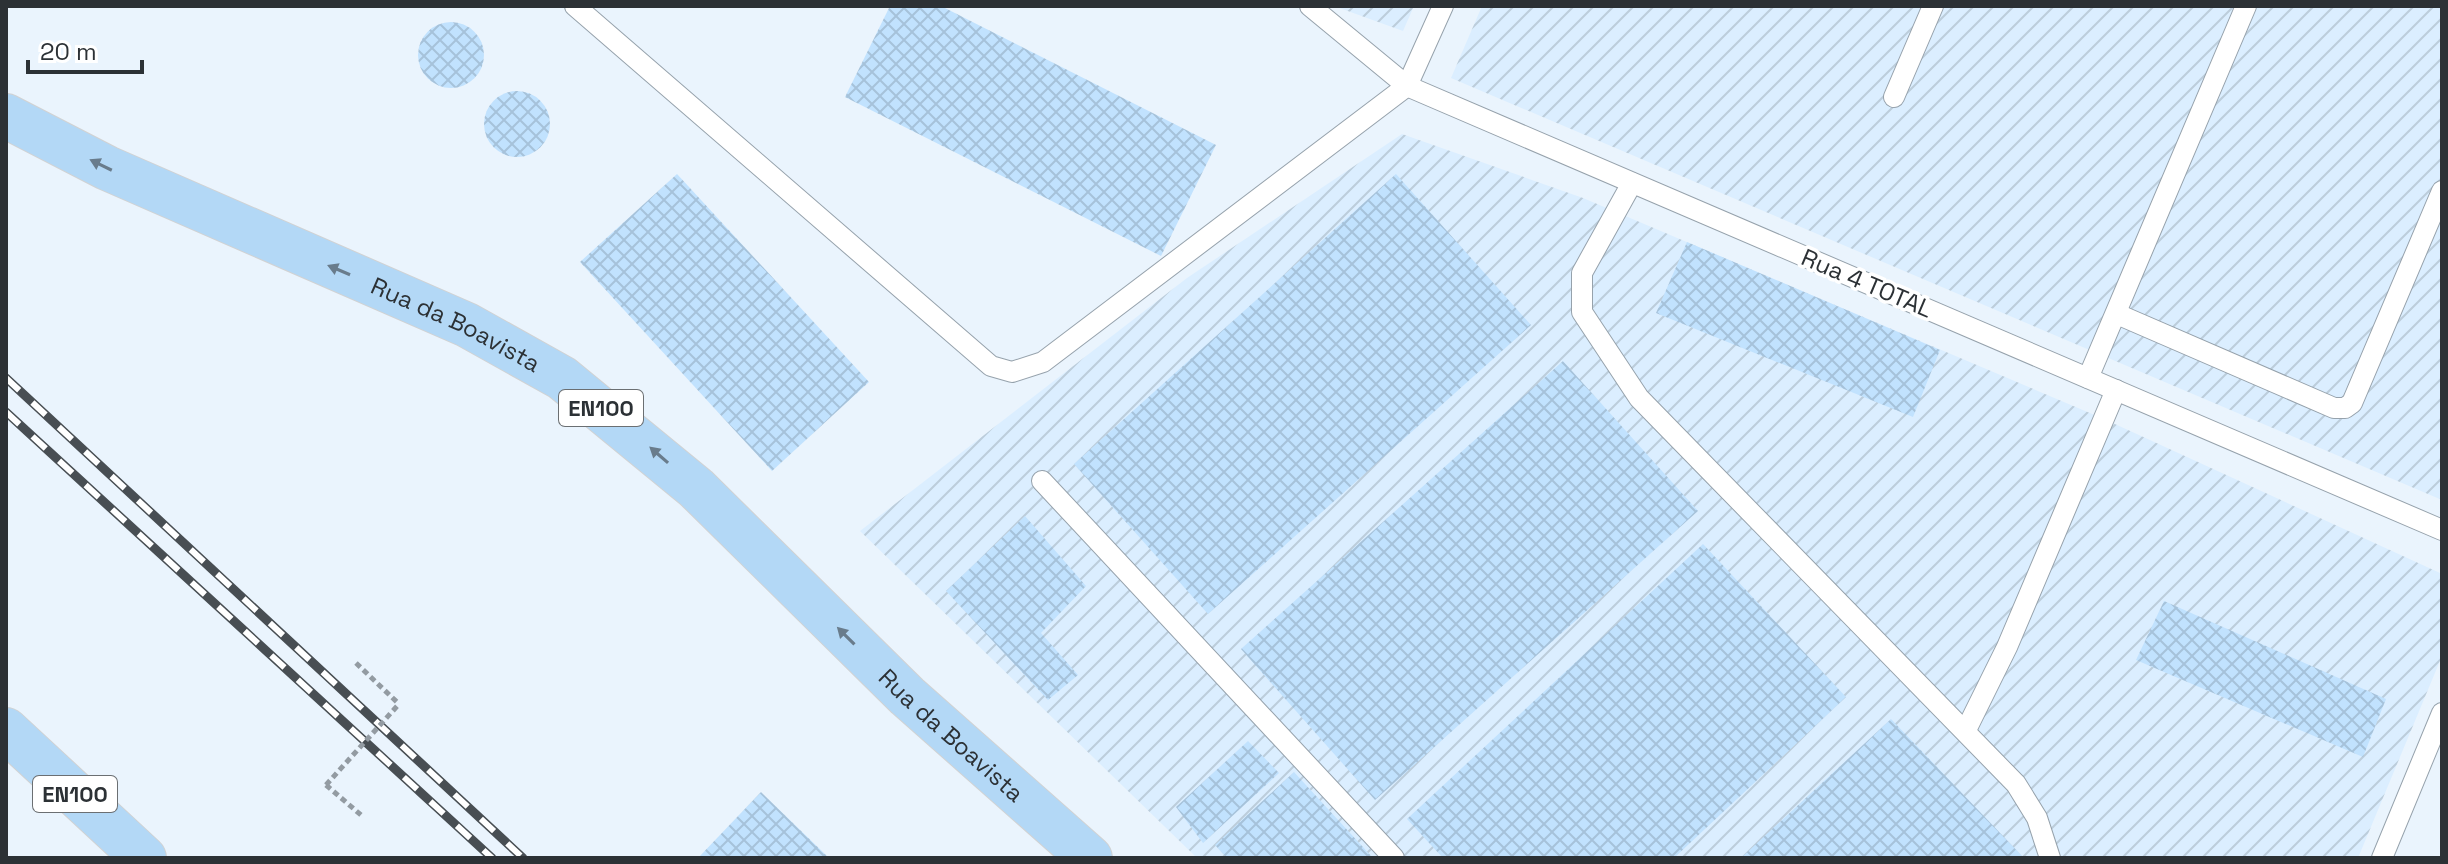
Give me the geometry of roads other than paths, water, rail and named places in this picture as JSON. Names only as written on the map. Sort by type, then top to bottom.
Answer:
[{"type":"main road","name":"Rua da Boavista","points":[[6,116],[120,174],[467,325],[562,378],[696,488],[907,696],[1090,858]]},
{"type":"main road","name":"EN100","points":[[6,730],[144,858]]},
{"type":"lane","points":[[575,6],[991,366],[1012,372],[1043,362],[1407,86],[1443,6]]},
{"type":"lane","name":"Rua 4 TOTAL","points":[[1310,6],[1407,86],[2442,530]]},
{"type":"lane","points":[[1894,97],[1933,6]]},
{"type":"lane","points":[[2088,378],[2246,6]]},
{"type":"lane","points":[[1632,183],[1582,273],[1582,312],[1639,398],[2016,784],[2037,818],[2050,858]]},
{"type":"lane","points":[[2117,314],[2334,408],[2345,408],[2352,403],[2442,191]]},
{"type":"lane","points":[[1966,730],[2007,647],[2116,390]]},
{"type":"lane","points":[[1042,481],[1394,858]]},
{"type":"lane","points":[[2382,858],[2442,713]]},
{"type":"railway","points":[[6,378],[523,858]]},
{"type":"railway","points":[[6,412],[492,858]]}]
